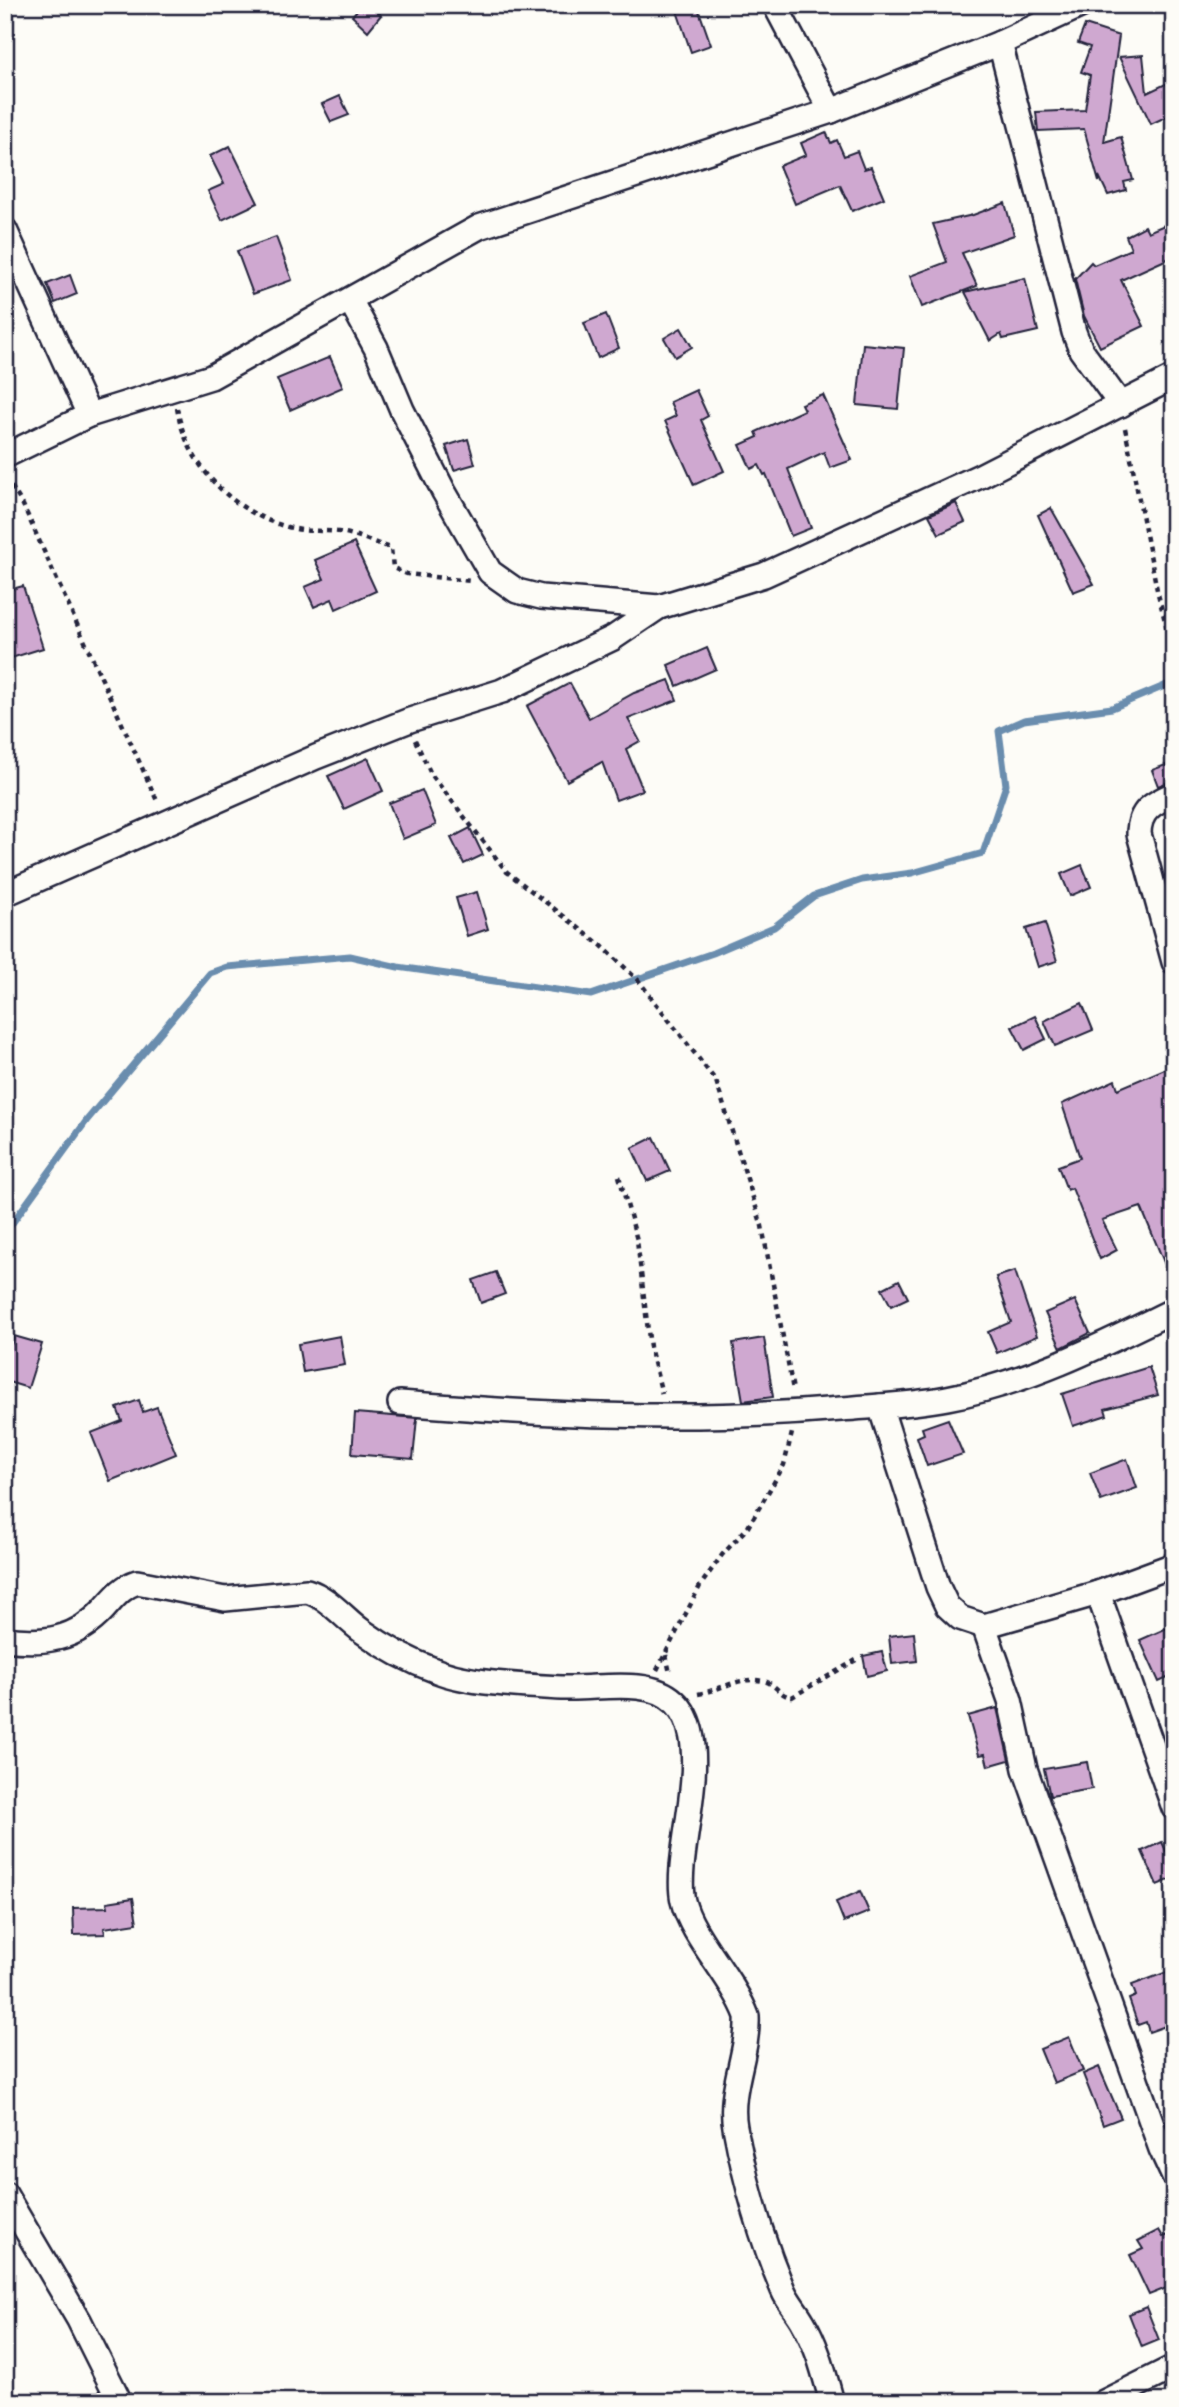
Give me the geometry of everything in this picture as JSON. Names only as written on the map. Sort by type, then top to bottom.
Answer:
[{"type":"street","points":[[775,5],[831,111]]},
{"type":"street","points":[[5,456],[89,415],[211,377],[480,227],[831,111],[1000,43],[1082,5]]},
{"type":"street","points":[[1000,43],[1073,332],[1081,350],[1121,405]]},
{"type":"street","points":[[5,230],[89,415]]},
{"type":"street","points":[[350,300],[376,348],[402,410],[444,492],[490,572],[517,591],[541,597],[659,607]]},
{"type":"street","points":[[5,894],[316,757],[410,720],[502,691],[613,638],[659,607],[764,575],[980,476],[1174,377]]},
{"type":"street","points":[[1173,961],[1139,834],[1143,813],[1151,805],[1174,794]]},
{"type":"street","points":[[400,1403],[513,1412],[668,1419],[797,1413],[947,1398],[1029,1376],[1094,1350],[1174,1310]]},
{"type":"street","points":[[880,1406],[947,1606],[960,1618],[984,1626],[1098,1593],[1174,1565]]},
{"type":"street","points":[[5,1639],[35,1642],[72,1635],[94,1619],[125,1586],[136,1582],[225,1599],[307,1591],[317,1594],[365,1633],[438,1672],[563,1688],[648,1689],[671,1702],[688,1724],[694,1740],[689,1815],[681,1866],[683,1902],[747,2016],[747,2031],[735,2090],[734,2124],[768,2251],[785,2294],[804,2323],[820,2358],[832,2402]]},
{"type":"street","points":[[1098,1593],[1174,1808]]},
{"type":"street","points":[[984,1626],[1010,1700],[1025,1769],[1161,2149],[1174,2177]]},
{"type":"street","points":[[5,2194],[79,2320],[120,2402]]},
{"type":"street","points":[[1104,2402],[1174,2367]]},
{"type":"path","points":[[174,387],[178,415],[196,460],[208,477],[226,494],[258,515],[286,526],[340,532],[391,548],[393,568],[407,574],[481,584]]},
{"type":"path","points":[[1121,405],[1157,590],[1174,656]]},
{"type":"path","points":[[5,478],[23,505],[167,823]]},
{"type":"path","points":[[410,720],[422,758],[432,774],[507,872],[601,946],[638,980],[716,1081],[762,1226],[797,1413],[783,1465],[748,1527],[722,1555],[700,1586],[648,1689]]},
{"type":"path","points":[[619,1176],[638,1240],[650,1347],[668,1419]]},
{"type":"path","points":[[666,1654],[674,1682]]},
{"type":"path","points":[[690,1693],[700,1694],[741,1680],[757,1680],[767,1681],[785,1696],[792,1697],[856,1660]]},
{"type":"building","points":[[361,5],[370,5],[381,15],[368,31],[352,16]]},
{"type":"building","points":[[697,5],[711,45],[691,52],[677,11]]},
{"type":"building","points":[[1085,25],[1119,36],[1104,142],[1121,137],[1133,180],[1124,182],[1126,190],[1108,195],[1099,176],[1099,182],[1084,129],[1038,131],[1036,112],[1085,110],[1090,75],[1081,72],[1090,47],[1078,43]]},
{"type":"building","points":[[1143,55],[1147,93],[1174,80],[1174,113],[1151,124],[1119,57]]},
{"type":"building","points":[[340,96],[349,115],[331,122],[322,104]]},
{"type":"building","points":[[826,132],[831,143],[837,140],[844,156],[857,151],[864,169],[871,167],[884,198],[852,211],[840,185],[795,204],[779,166],[806,155],[801,143]]},
{"type":"building","points":[[230,146],[258,203],[222,220],[208,191],[224,184],[210,156]]},
{"type":"building","points":[[1005,203],[1014,235],[962,253],[977,286],[922,307],[910,276],[947,262],[933,224],[973,215]]},
{"type":"building","points":[[1174,221],[1174,256],[1121,280],[1144,326],[1100,347],[1084,316],[1075,279],[1091,262],[1094,265],[1131,249],[1126,236],[1145,226],[1148,232]]},
{"type":"building","points":[[276,237],[292,280],[253,294],[237,251]]},
{"type":"building","points":[[70,275],[77,294],[55,303],[47,284]]},
{"type":"building","points":[[1025,278],[1038,331],[1003,339],[1001,334],[990,341],[965,292]]},
{"type":"building","points":[[606,314],[619,348],[598,358],[584,323]]},
{"type":"building","points":[[681,328],[692,347],[675,357],[664,338]]},
{"type":"building","points":[[863,344],[904,348],[898,409],[857,405]]},
{"type":"building","points":[[330,357],[343,387],[290,410],[277,379]]},
{"type":"building","points":[[696,390],[708,416],[701,420],[724,471],[694,485],[665,421],[676,416],[670,402]]},
{"type":"building","points":[[823,395],[852,460],[830,468],[824,452],[788,469],[811,528],[791,536],[766,474],[764,475],[759,465],[751,469],[740,445],[758,437],[756,432],[804,410],[801,404]]},
{"type":"building","points":[[468,439],[475,464],[454,470],[446,446]]},
{"type":"building","points":[[956,503],[965,522],[939,534],[929,515]]},
{"type":"building","points":[[1051,508],[1094,584],[1073,592],[1038,515]]},
{"type":"building","points":[[354,543],[376,591],[336,609],[332,599],[314,607],[305,587],[324,579],[315,560]]},
{"type":"building","points":[[23,586],[43,648],[5,660],[5,591]]},
{"type":"building","points":[[707,648],[716,669],[677,686],[668,665]]},
{"type":"building","points":[[669,680],[677,700],[628,719],[640,741],[626,749],[643,790],[616,800],[602,762],[567,781],[527,706],[570,683],[589,718],[634,693]]},
{"type":"building","points":[[368,758],[383,791],[344,809],[328,776]]},
{"type":"building","points":[[1174,762],[1174,780],[1158,786],[1152,770]]},
{"type":"building","points":[[422,790],[436,825],[403,839],[389,803]]},
{"type":"building","points":[[470,828],[483,855],[464,864],[451,838]]},
{"type":"building","points":[[1082,865],[1091,887],[1070,896],[1061,874]]},
{"type":"building","points":[[477,892],[488,929],[467,936],[456,898]]},
{"type":"building","points":[[1045,923],[1057,961],[1038,967],[1026,929]]},
{"type":"building","points":[[1082,1003],[1093,1030],[1055,1046],[1044,1021]]},
{"type":"building","points":[[1035,1016],[1046,1039],[1024,1050],[1012,1027]]},
{"type":"building","points":[[1174,1065],[1173,1284],[1141,1207],[1102,1220],[1117,1250],[1100,1259],[1072,1188],[1067,1190],[1058,1166],[1080,1158],[1062,1104],[1115,1080],[1118,1089]]},
{"type":"building","points":[[654,1137],[670,1171],[647,1181],[632,1148]]},
{"type":"building","points":[[1015,1271],[1037,1336],[997,1353],[988,1332],[1011,1322],[996,1277]]},
{"type":"building","points":[[496,1272],[505,1294],[481,1303],[473,1280]]},
{"type":"building","points":[[899,1280],[908,1298],[891,1306],[882,1289]]},
{"type":"building","points":[[1075,1300],[1090,1333],[1061,1348],[1045,1313]]},
{"type":"building","points":[[14,1336],[42,1344],[28,1388],[5,1381],[5,1364]]},
{"type":"building","points":[[340,1336],[345,1365],[303,1372],[298,1344]]},
{"type":"building","points":[[764,1338],[773,1397],[743,1401],[733,1343]]},
{"type":"building","points":[[1149,1367],[1158,1395],[1105,1409],[1107,1415],[1073,1426],[1062,1394]]},
{"type":"building","points":[[139,1400],[143,1412],[157,1407],[176,1454],[110,1481],[91,1433],[122,1421],[117,1408]]},
{"type":"building","points":[[355,1413],[417,1418],[413,1459],[352,1454]]},
{"type":"building","points":[[948,1419],[963,1454],[927,1466],[917,1437],[924,1434],[922,1428]]},
{"type":"building","points":[[1127,1459],[1137,1488],[1101,1501],[1090,1473]]},
{"type":"building","points":[[1167,1628],[1174,1643],[1174,1675],[1159,1682],[1140,1640]]},
{"type":"building","points":[[914,1633],[917,1661],[892,1664],[889,1636]]},
{"type":"building","points":[[882,1652],[887,1671],[867,1676],[863,1656]]},
{"type":"building","points":[[997,1708],[1009,1760],[988,1766],[985,1754],[979,1755],[968,1716]]},
{"type":"building","points":[[1087,1762],[1092,1789],[1050,1796],[1044,1769]]},
{"type":"building","points":[[1162,1842],[1174,1868],[1174,1878],[1157,1885],[1142,1851]]},
{"type":"building","points":[[860,1891],[869,1912],[844,1922],[836,1902]]},
{"type":"building","points":[[133,1898],[137,1923],[104,1928],[105,1934],[74,1935],[73,1908],[108,1907],[107,1902]]},
{"type":"building","points":[[1167,1972],[1174,1990],[1174,2023],[1149,2032],[1146,2022],[1138,2025],[1129,1999],[1136,1996],[1132,1985]]},
{"type":"building","points":[[1069,2037],[1083,2071],[1054,2083],[1040,2049]]},
{"type":"building","points":[[1099,2067],[1121,2118],[1103,2125],[1083,2074]]},
{"type":"building","points":[[1159,2230],[1163,2237],[1174,2233],[1174,2285],[1149,2295],[1130,2255],[1143,2249],[1138,2241]]},
{"type":"building","points":[[1146,2307],[1159,2340],[1142,2347],[1129,2314]]},
{"type":"waterway","points":[[5,1233],[87,1120],[210,973],[227,967],[350,956],[398,967],[591,995],[713,953],[774,927],[814,896],[862,880],[912,873],[983,853],[1006,785],[999,731],[1024,720],[1112,708],[1174,682]]}]
